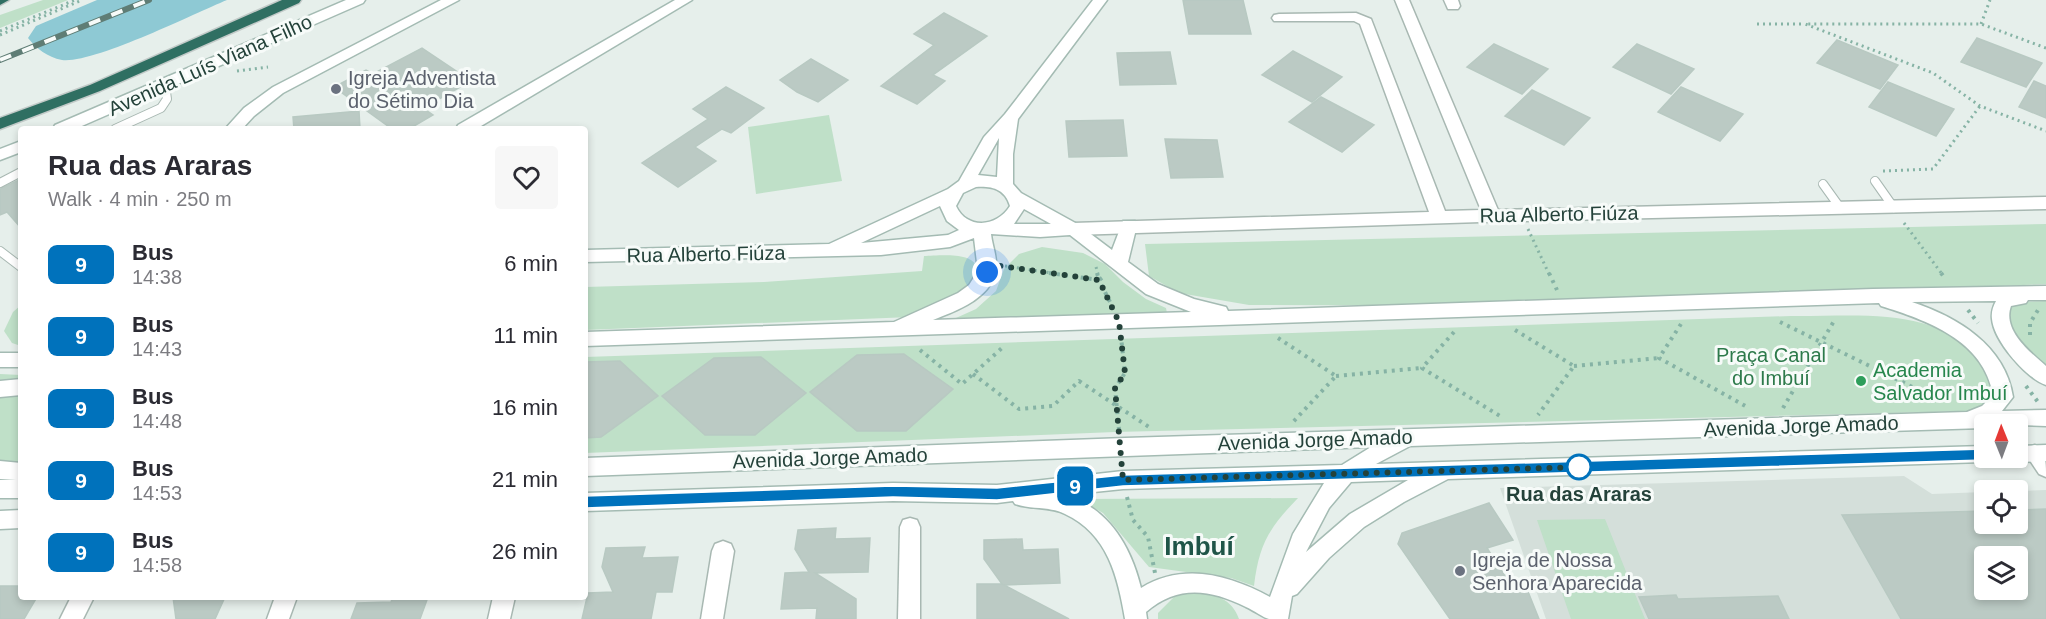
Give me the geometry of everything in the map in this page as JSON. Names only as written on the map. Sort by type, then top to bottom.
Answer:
[{"type":"highway","name":"Avenida Luís Viana Filho","points":[[4,124],[94,88],[294,0]]},
{"type":"street","name":"Avenida Luís Viana Filho","points":[[68,126],[358,0]]},
{"type":"street","points":[[235,126],[278,90],[452,0]]},
{"type":"street","points":[[469,126],[685,0]]},
{"type":"street","points":[[1017,198],[1018,206],[1009,220],[983,229],[959,224],[953,218],[948,206],[995,131],[1010,118],[1100,0]]},
{"type":"street","points":[[1402,0],[1492,216]]},
{"type":"street","points":[[1279,18],[1356,17],[1366,22],[1439,217]]},
{"type":"street","points":[[1005,185],[1005,154],[1010,118]]},
{"type":"street","points":[[1,155],[18,147]]},
{"type":"street","points":[[959,188],[986,181],[1005,185],[1017,198],[1073,229],[1152,289],[1170,298],[1241,317]]},
{"type":"street","name":"Rua Alberto Fiúza","points":[[827,251],[959,188]]},
{"type":"street","name":"Rua Alberto Fiúza","points":[[588,256],[827,251],[931,245],[958,239],[983,229],[1041,231],[1129,225],[2046,203]]},
{"type":"street","points":[[1119,266],[1121,250],[1129,225]]},
{"type":"street","points":[[887,330],[943,308],[968,295],[983,280],[987,272],[987,264],[983,229]]},
{"type":"street","points":[[588,339],[1873,296],[2046,294]]},
{"type":"street","points":[[2046,294],[2005,300],[2000,306],[1999,318],[2015,348],[2046,378]]},
{"type":"street","points":[[1873,296],[1953,324],[1978,348],[2002,387],[2003,397],[1989,412],[1963,421]]},
{"type":"street","points":[[0,360],[18,360]]},
{"type":"street","points":[[0,389],[18,387]]},
{"type":"street","name":"Avenida Jorge Amado","points":[[588,467],[1408,437],[2046,418]]},
{"type":"street","points":[[1279,609],[1298,550],[1314,515],[1346,474],[1408,437]]},
{"type":"street","points":[[588,502],[893,492],[997,494],[1123,480],[1974,454]]},
{"type":"street","points":[[0,470],[18,472]]},
{"type":"street","points":[[1279,609],[1309,561],[1340,532],[1374,507],[1401,492],[1449,471]]},
{"type":"street","points":[[0,489],[18,489]]},
{"type":"street","points":[[588,491],[641,500]]},
{"type":"street","points":[[997,494],[1068,506],[1094,521],[1108,533],[1120,550],[1128,573],[1135,614]]},
{"type":"street","points":[[0,520],[18,519]]},
{"type":"street","points":[[909,619],[910,527]]},
{"type":"street","points":[[712,619],[723,551]]},
{"type":"street","points":[[1135,614],[1148,594],[1158,589],[1189,582],[1206,582],[1244,594],[1279,609]]},
{"type":"street","points":[[71,619],[81,600]]},
{"type":"street","points":[[278,619],[285,600]]},
{"type":"street","points":[[499,619],[503,600]]},
{"type":"lane","points":[[121,126],[160,108],[167,99],[165,85]]},
{"type":"lane","points":[[0,183],[18,174]]},
{"type":"lane","points":[[1875,181],[1894,208]]},
{"type":"lane","points":[[1823,184],[1841,209]]},
{"type":"lane","points":[[0,251],[18,265]]},
{"type":"path","points":[[0,33],[75,0]]},
{"type":"path","points":[[0,33],[82,0]]},
{"type":"path","points":[[1981,24],[1990,0]]},
{"type":"path","points":[[1757,24],[1981,24],[2046,48]]},
{"type":"path","points":[[1805,24],[1933,73],[1980,106],[2046,131]]},
{"type":"path","points":[[239,70],[268,67]]},
{"type":"path","points":[[1878,171],[1934,169],[1980,106]]},
{"type":"path","points":[[1894,208],[1956,294]]},
{"type":"path","points":[[1522,215],[1564,306]]},
{"type":"path","points":[[987,264],[1099,280],[1119,322],[1125,373],[1115,388],[1121,447]]},
{"type":"path","points":[[2033,340],[2028,333],[2030,322],[2039,308],[2046,307]]},
{"type":"path","points":[[1781,412],[1834,321]]},
{"type":"path","points":[[1780,322],[1942,402]]},
{"type":"path","points":[[1659,358],[1681,324]]},
{"type":"path","points":[[1515,330],[1574,366],[1659,358],[1757,412]]},
{"type":"path","points":[[1422,368],[1454,332]]},
{"type":"path","points":[[1278,338],[1336,376],[1422,368],[1505,419]]},
{"type":"path","points":[[920,350],[962,384],[1002,348]]},
{"type":"path","points":[[1536,418],[1574,366]]},
{"type":"path","points":[[973,374],[1018,409],[1053,406],[1079,381],[1151,428]]},
{"type":"path","points":[[1291,425],[1336,376]]},
{"type":"path","points":[[1123,480],[1133,520],[1148,537],[1158,589]]},
{"type":"shaded area","points":[[1904,476],[1932,494],[1974,492],[1974,534],[2028,534],[2028,491],[2046,490],[2046,619],[1546,619],[1500,488]]},
{"type":"green space","points":[[43,0],[68,0],[0,28],[0,15]]},
{"type":"green space","points":[[829,115],[842,181],[756,194],[748,127]]},
{"type":"green space","points":[[2046,224],[2046,284],[1564,306],[1249,305],[1179,293],[1149,276],[1145,244]]},
{"type":"green space","points":[[1042,247],[1083,253],[1105,264],[1123,282],[1146,299],[1166,308],[1167,313],[1164,315],[947,322],[976,309],[996,291],[1004,269],[1019,254]]},
{"type":"green space","points":[[924,256],[962,257],[969,259],[977,268],[977,282],[951,299],[911,317],[588,330],[588,287],[764,282],[922,271]]},
{"type":"green space","points":[[2046,301],[2046,370],[2008,325],[2007,313],[2016,302]]},
{"type":"green space","points":[[18,308],[18,345],[12,343],[4,331],[13,312]]},
{"type":"green space","name":"Praça Canal do Imbuí","points":[[1791,316],[1868,316],[1920,322],[1944,331],[1965,344],[1982,363],[1991,378],[1995,396],[1987,405],[1972,411],[1115,432],[588,453],[588,357]]},
{"type":"green space","points":[[0,374],[18,375],[18,465],[0,463]]},
{"type":"green space","points":[[1298,498],[1280,518],[1262,548],[1254,586],[1231,578],[1149,567],[1103,513],[1078,499]]},
{"type":"green space","points":[[1605,519],[1645,619],[1571,619],[1537,520]]},
{"type":"green space","points":[[1195,589],[1227,602],[1239,619],[1158,619],[1158,613],[1174,597]]},
{"type":"water","points":[[97,0],[227,0],[119,46],[77,59],[62,60],[47,55],[28,38],[36,26]]},
{"type":"building","points":[[1183,0],[1243,0],[1251,34],[1189,34]]},
{"type":"building","points":[[944,13],[987,36],[933,75],[945,81],[917,104],[881,86],[934,45],[914,34]]},
{"type":"building","points":[[1977,38],[2042,63],[2026,87],[1961,62]]},
{"type":"building","points":[[1837,40],[1898,65],[1880,89],[1817,63]]},
{"type":"building","points":[[1494,44],[1548,69],[1522,94],[1467,67]]},
{"type":"building","points":[[1637,44],[1694,69],[1671,94],[1613,67]]},
{"type":"building","points":[[422,48],[471,81],[423,108],[433,115],[414,126],[388,126],[334,87],[366,70],[373,74]]},
{"type":"building","points":[[1293,51],[1342,77],[1312,102],[1262,75]]},
{"type":"building","points":[[1170,52],[1176,84],[1120,85],[1117,53]]},
{"type":"building","points":[[811,59],[848,80],[818,102],[797,92],[780,80]]},
{"type":"building","points":[[2034,81],[2046,86],[2046,118],[2019,107]]},
{"type":"building","points":[[1888,82],[1954,109],[1936,136],[1869,107]]},
{"type":"building","points":[[726,87],[764,108],[731,133],[722,129],[695,147],[716,161],[678,187],[642,163],[708,119],[693,109]]},
{"type":"building","points":[[1681,87],[1743,114],[1720,141],[1658,112]]},
{"type":"building","points":[[1532,90],[1590,118],[1564,145],[1505,116]]},
{"type":"building","points":[[1321,97],[1374,125],[1342,152],[1289,122]]},
{"type":"building","points":[[359,111],[360,126],[294,126],[293,117]]},
{"type":"building","points":[[1123,120],[1127,156],[1069,157],[1066,121]]},
{"type":"building","points":[[1165,139],[1217,140],[1223,177],[1171,178]]},
{"type":"building","points":[[18,180],[18,225],[7,212],[0,215],[0,189]]},
{"type":"building","points":[[904,354],[953,389],[906,431],[857,431],[810,392],[857,355]]},
{"type":"building","points":[[761,357],[806,393],[755,435],[705,435],[662,396],[714,358]]},
{"type":"building","points":[[620,361],[658,396],[601,437],[588,438],[588,362]]},
{"type":"building","name":"Igreja de Nossa Senhora Aparecida","points":[[1489,503],[1513,540],[1487,548],[1510,584],[1527,589],[1539,619],[1450,619],[1398,544],[1402,533]]},
{"type":"building","points":[[2046,509],[2046,619],[1901,619],[1842,515],[1974,511],[1974,534],[2028,534],[2028,510]]},
{"type":"building","points":[[836,528],[835,539],[870,538],[868,572],[815,573],[856,599],[856,619],[816,619],[817,608],[781,609],[785,573],[809,572],[795,549],[798,530]]},
{"type":"building","points":[[1022,539],[1023,550],[1058,549],[1060,583],[1004,585],[1069,619],[977,619],[977,584],[1002,584],[984,559],[984,540]]},
{"type":"building","points":[[645,547],[642,558],[678,557],[672,592],[656,592],[651,619],[582,619],[588,593],[613,592],[602,567],[606,548]]},
{"type":"building","points":[[0,586],[18,586],[18,600],[35,600],[24,619],[0,619]]},
{"type":"building","points":[[1676,595],[1678,599],[1778,596],[1789,619],[1649,619],[1639,597]]},
{"type":"building","points":[[173,600],[224,600],[215,619],[176,619]]},
{"type":"building","points":[[392,600],[427,600],[420,619],[351,619],[357,603],[391,602]]},
{"type":"railway","points":[[0,60],[149,0]]},
{"type":"bus line","name":"9","points":[[588,502],[893,492],[997,494],[1123,480],[1974,454]]},
{"type":"place","name":"Igreja Adventista do Sétimo Dia","points":[[336,89]]},
{"type":"place","name":"Academia Salvador Imbuí","points":[[1861,381]]},
{"type":"place","name":"Rua das Araras","points":[[1579,467]]},
{"type":"place","name":"Igreja de Nossa Senhora Aparecida","points":[[1460,571]]},
{"type":"district","name":"Imbuí","points":[[1199,546]]},
{"type":"route","points":[[987,272],[987,264],[1099,280],[1119,322],[1125,373],[1115,388],[1123,480],[1583,467],[1579,467]]}]
